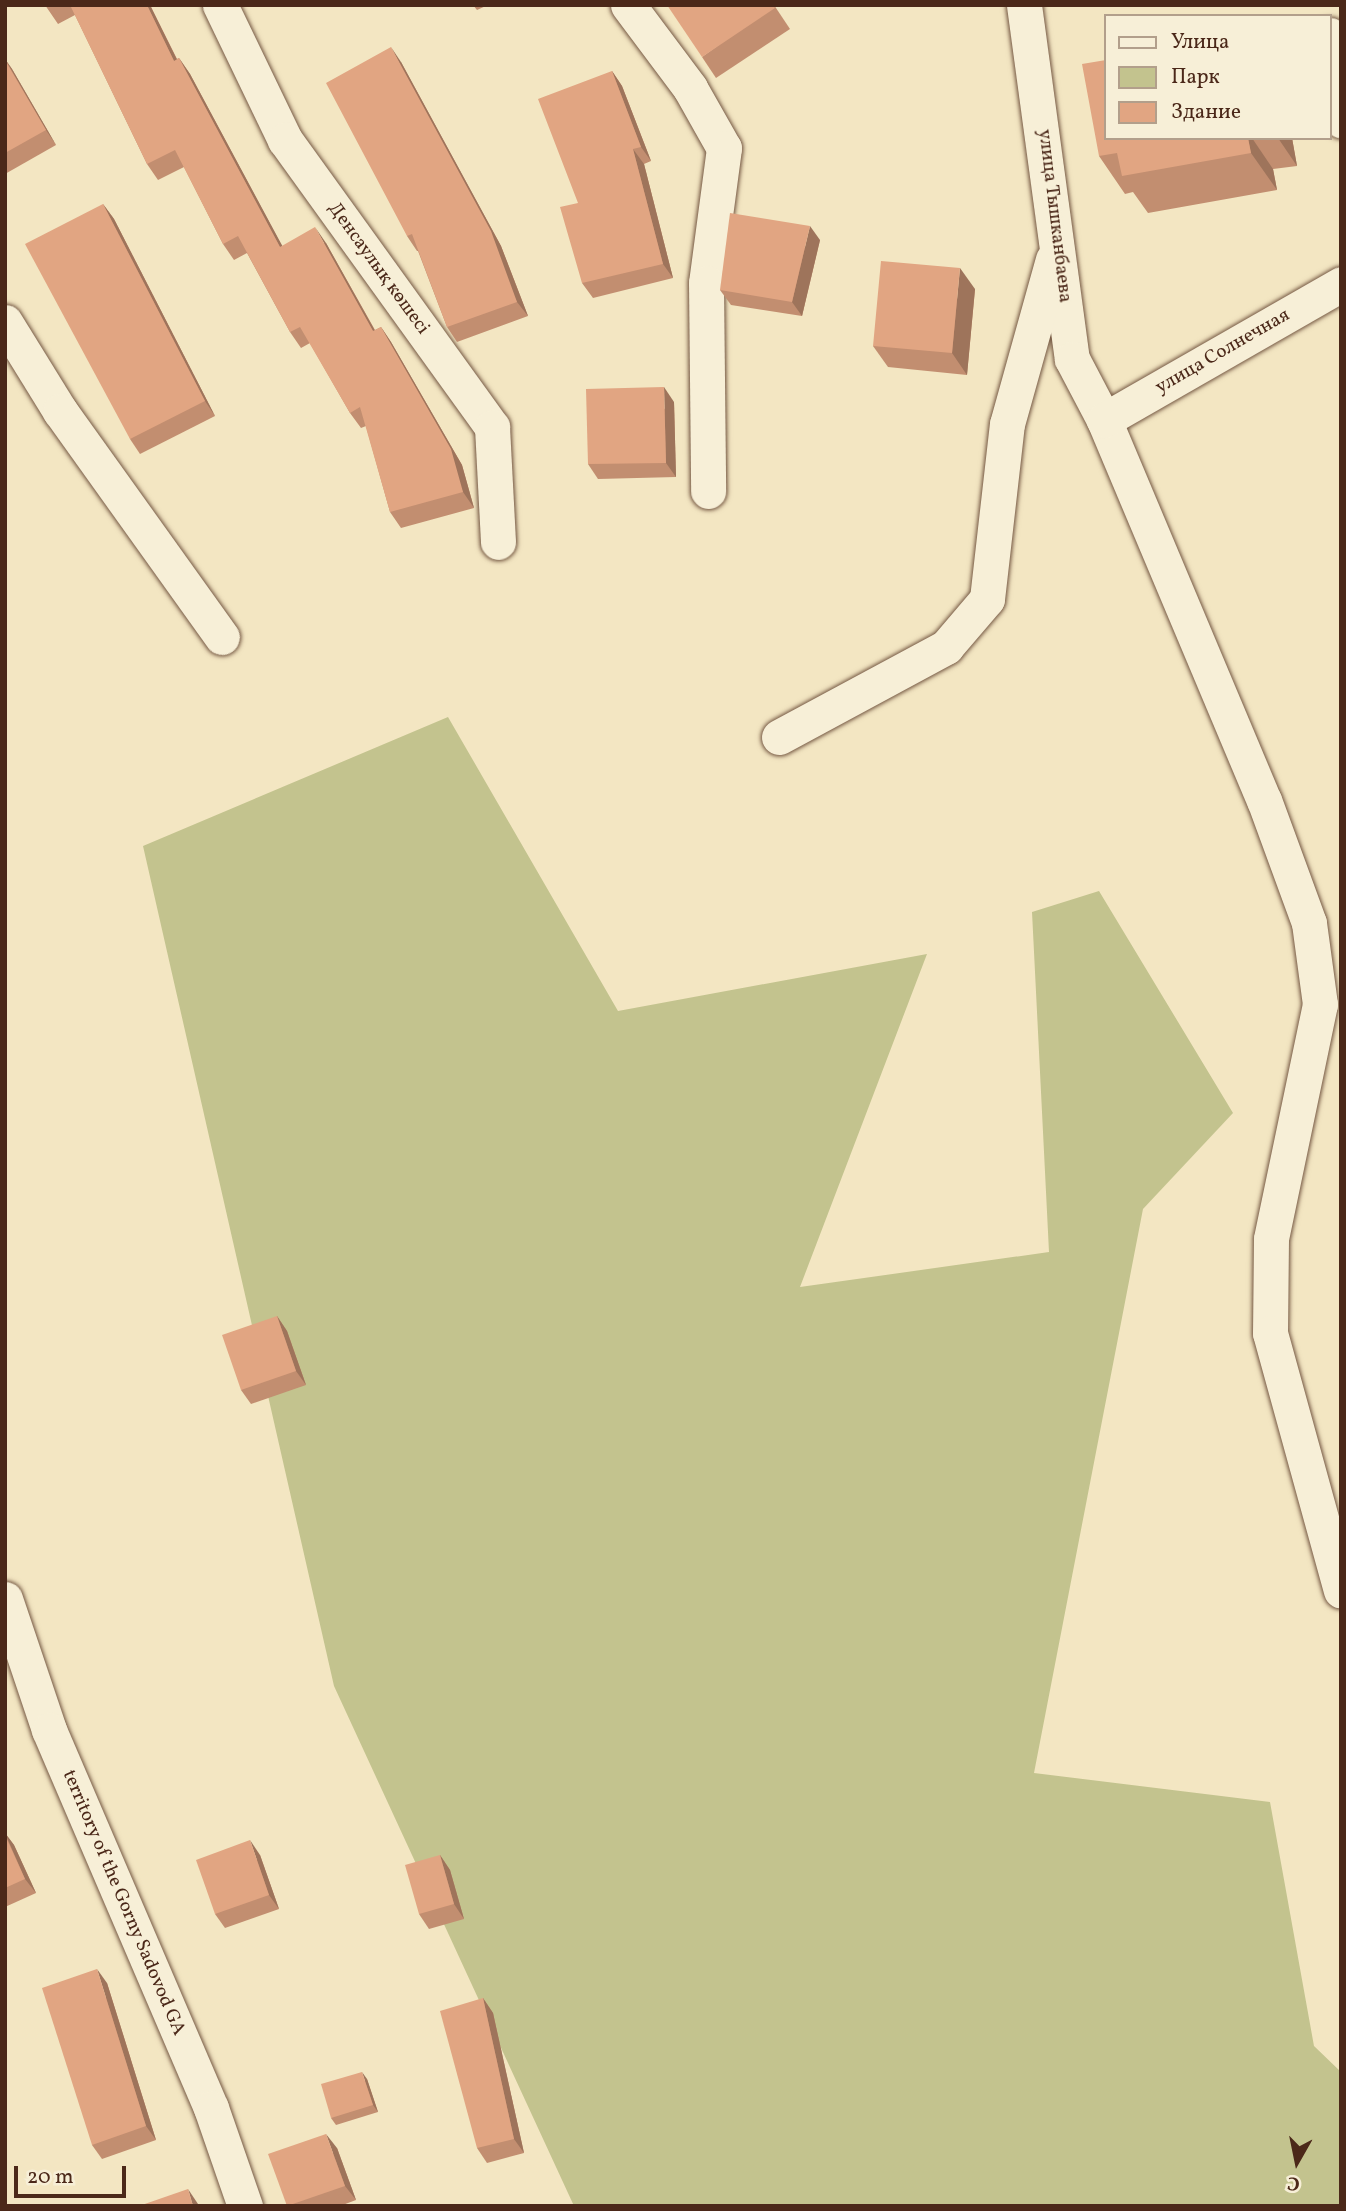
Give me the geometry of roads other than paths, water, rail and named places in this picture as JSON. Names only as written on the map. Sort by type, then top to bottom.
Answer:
[{"type":"street","name":"Денсаулық көшесі","points":[[220,5],[285,140],[492,427],[498,542]]},
{"type":"street","points":[[628,5],[690,88],[724,148],[706,283],[708,491]]},
{"type":"street","name":"улица Тышканбаева","points":[[1024,5],[1072,359],[1104,420],[1264,800],[1309,923],[1320,1004],[1271,1239],[1270,1333],[1341,1590]]},
{"type":"street","points":[[1332,50],[1341,120]]},
{"type":"street","points":[[779,737],[946,647],[986,599],[1007,424],[1057,243]]},
{"type":"street","name":"улица Солнечная","points":[[1104,420],[1341,284]]},
{"type":"street","points":[[5,322],[60,411],[222,636]]},
{"type":"street","name":"territory of the Gorny Sadovod GA","points":[[5,1599],[50,1730],[211,2108],[245,2206]]}]
